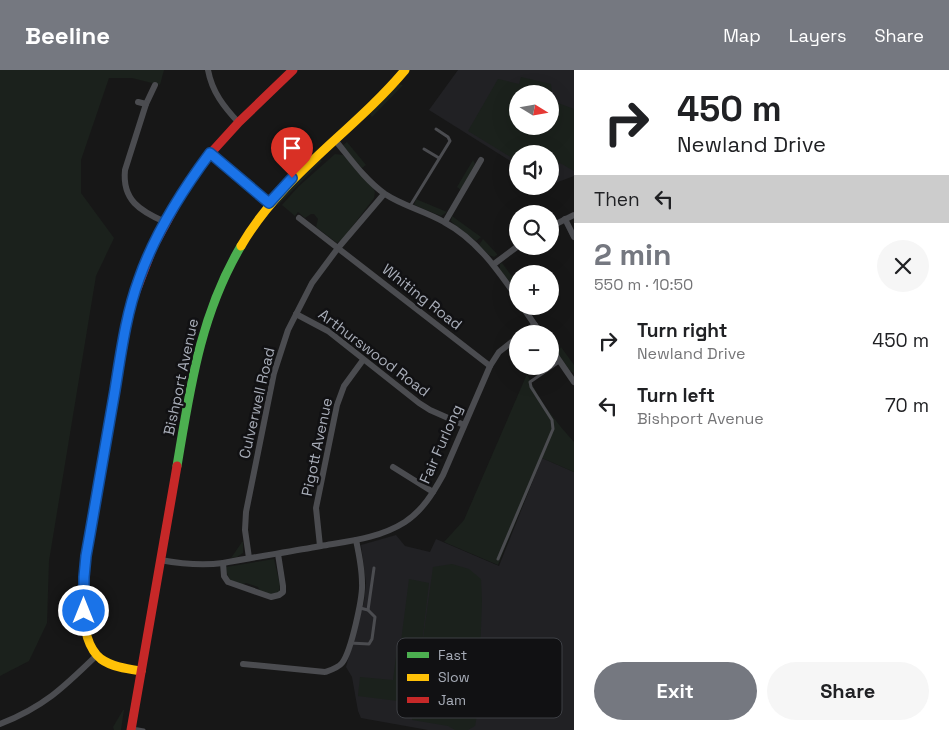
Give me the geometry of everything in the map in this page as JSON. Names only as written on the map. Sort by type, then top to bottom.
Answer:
[{"type":"street","points":[[208,70],[216,95],[239,123]]},
{"type":"street","points":[[141,671],[112,664],[97,655],[90,644],[84,628],[86,556],[130,307],[147,258],[186,186],[210,153],[293,70]]},
{"type":"street","name":"Bishport Avenue","points":[[131,729],[194,366],[203,329],[216,293],[248,232],[269,203],[302,169],[382,97],[405,70]]},
{"type":"street","points":[[155,85],[146,104],[125,170],[124,179],[127,192],[133,203],[143,211],[165,222]]},
{"type":"street","points":[[138,102],[146,104]]},
{"type":"street","points":[[335,140],[365,176],[384,194],[446,222],[462,234],[494,264],[509,286]]},
{"type":"street","points":[[210,153],[269,203]]},
{"type":"street","points":[[446,222],[482,160]]},
{"type":"street","name":"Culverwell Road","points":[[249,558],[245,530],[246,512],[274,374],[288,330],[312,283],[338,248],[384,194]]},
{"type":"street","points":[[559,222],[574,215]]},
{"type":"street","name":"Whiting Road","points":[[299,218],[490,366]]},
{"type":"street","points":[[565,219],[574,237]]},
{"type":"street","points":[[494,264],[509,253]]},
{"type":"street","name":"Arthurswood Road","points":[[296,314],[328,330],[424,407],[464,425]]},
{"type":"street","points":[[528,315],[535,325]]},
{"type":"street","name":"Fair Furlong","points":[[160,560],[187,565],[223,563],[356,540],[385,533],[406,521],[424,506],[443,475],[490,366],[500,352],[509,344]]},
{"type":"street","name":"Pigott Avenue","points":[[320,546],[316,508],[337,405],[344,386],[364,360]]},
{"type":"street","points":[[560,361],[574,381]]},
{"type":"street","points":[[393,467],[433,492]]},
{"type":"street","points":[[247,673],[246,664],[325,672],[333,670],[342,664],[350,643],[359,608],[362,584],[356,540]]},
{"type":"street","points":[[223,563],[224,576],[228,582],[275,597],[282,592],[283,586],[278,554]]},
{"type":"street","points":[[0,724],[26,713],[50,699],[97,655]]},
{"type":"lane","points":[[409,206],[450,141],[448,137],[436,128]]},
{"type":"lane","points":[[424,150],[440,158]]},
{"type":"lane","points":[[498,558],[553,429],[552,420],[531,387],[530,382],[560,361]]},
{"type":"lane","points":[[368,610],[374,568]]},
{"type":"lane","points":[[350,643],[369,644],[372,639],[375,617],[368,610],[359,608]]},
{"type":"lane","points":[[131,729],[144,730]]},
{"type":"shaded area","points":[[0,70],[164,70],[160,85],[132,78],[109,78],[81,160],[81,193],[114,238],[96,276],[49,561],[47,623],[29,661],[0,676]]},
{"type":"shaded area","points":[[458,70],[574,70],[574,176],[559,182],[559,145],[509,145],[509,160],[429,110]]},
{"type":"shaded area","points":[[521,77],[551,84],[509,85],[509,135],[559,135],[559,103],[574,109],[574,171],[559,163],[559,145],[509,145],[509,156],[468,131],[498,79],[519,84]]},
{"type":"shaded area","points":[[398,84],[403,85],[372,117],[370,114]]},
{"type":"shaded area","points":[[347,142],[366,165],[362,168],[342,146]]},
{"type":"shaded area","points":[[335,154],[343,155],[372,186],[375,192],[374,198],[345,236],[337,243],[316,227],[318,219],[314,214],[305,218],[298,212],[295,216],[282,205],[298,187]]},
{"type":"shaded area","points":[[317,157],[322,161],[278,205],[275,203]]},
{"type":"shaded area","points":[[473,160],[475,164],[461,190],[457,187]]},
{"type":"shaded area","points":[[416,199],[447,212],[441,216],[414,205]]},
{"type":"shaded area","points":[[452,216],[481,237],[476,241],[451,221]]},
{"type":"shaded area","points":[[483,239],[497,255],[494,257],[489,255],[479,245]]},
{"type":"shaded area","points":[[502,263],[509,272],[509,281],[500,270],[500,264]]},
{"type":"shaded area","points":[[561,347],[574,365],[574,373],[570,371],[559,355]]},
{"type":"shaded area","points":[[528,375],[548,410],[574,442],[574,472],[542,458],[498,565],[444,542],[464,520]]},
{"type":"shaded area","points":[[542,458],[574,472],[574,730],[428,730],[361,718],[352,677],[346,667],[364,602],[366,583],[361,545],[396,535],[405,546],[430,552],[436,539],[499,566]]},
{"type":"shaded area","points":[[242,542],[243,553],[231,558]]},
{"type":"shaded area","points":[[274,559],[280,585],[279,592],[271,595],[260,591],[258,587],[246,583],[235,583],[230,579],[226,567]]},
{"type":"shaded area","points":[[452,564],[469,569],[481,579],[481,638],[423,638],[433,567]]},
{"type":"shaded area","points":[[409,579],[429,583],[423,638],[401,638]]},
{"type":"shaded area","points":[[397,649],[397,701],[358,696],[360,677],[393,680]]},
{"type":"shaded area","points":[[123,710],[121,730],[114,730],[113,727]]},
{"type":"shaded area","points":[[412,718],[476,718],[475,726],[468,730],[455,730],[448,726],[412,720]]},
{"type":"traffic: fast","points":[[177,466],[198,353],[216,299],[227,272],[241,246]]},
{"type":"traffic: slow","points":[[241,246],[258,221],[297,175],[363,114],[405,70]]},
{"type":"traffic: slow","points":[[99,481],[84,574],[83,601],[85,625],[90,645],[101,659],[115,666],[141,671]]},
{"type":"traffic: jam","points":[[99,481],[130,307],[153,247],[184,190],[209,155],[239,122],[293,70]]},
{"type":"traffic: jam","points":[[131,730],[177,466]]},
{"type":"route","points":[[84,611],[86,556],[118,368],[130,307],[147,258],[186,186],[210,153],[269,203],[292,178]]}]
